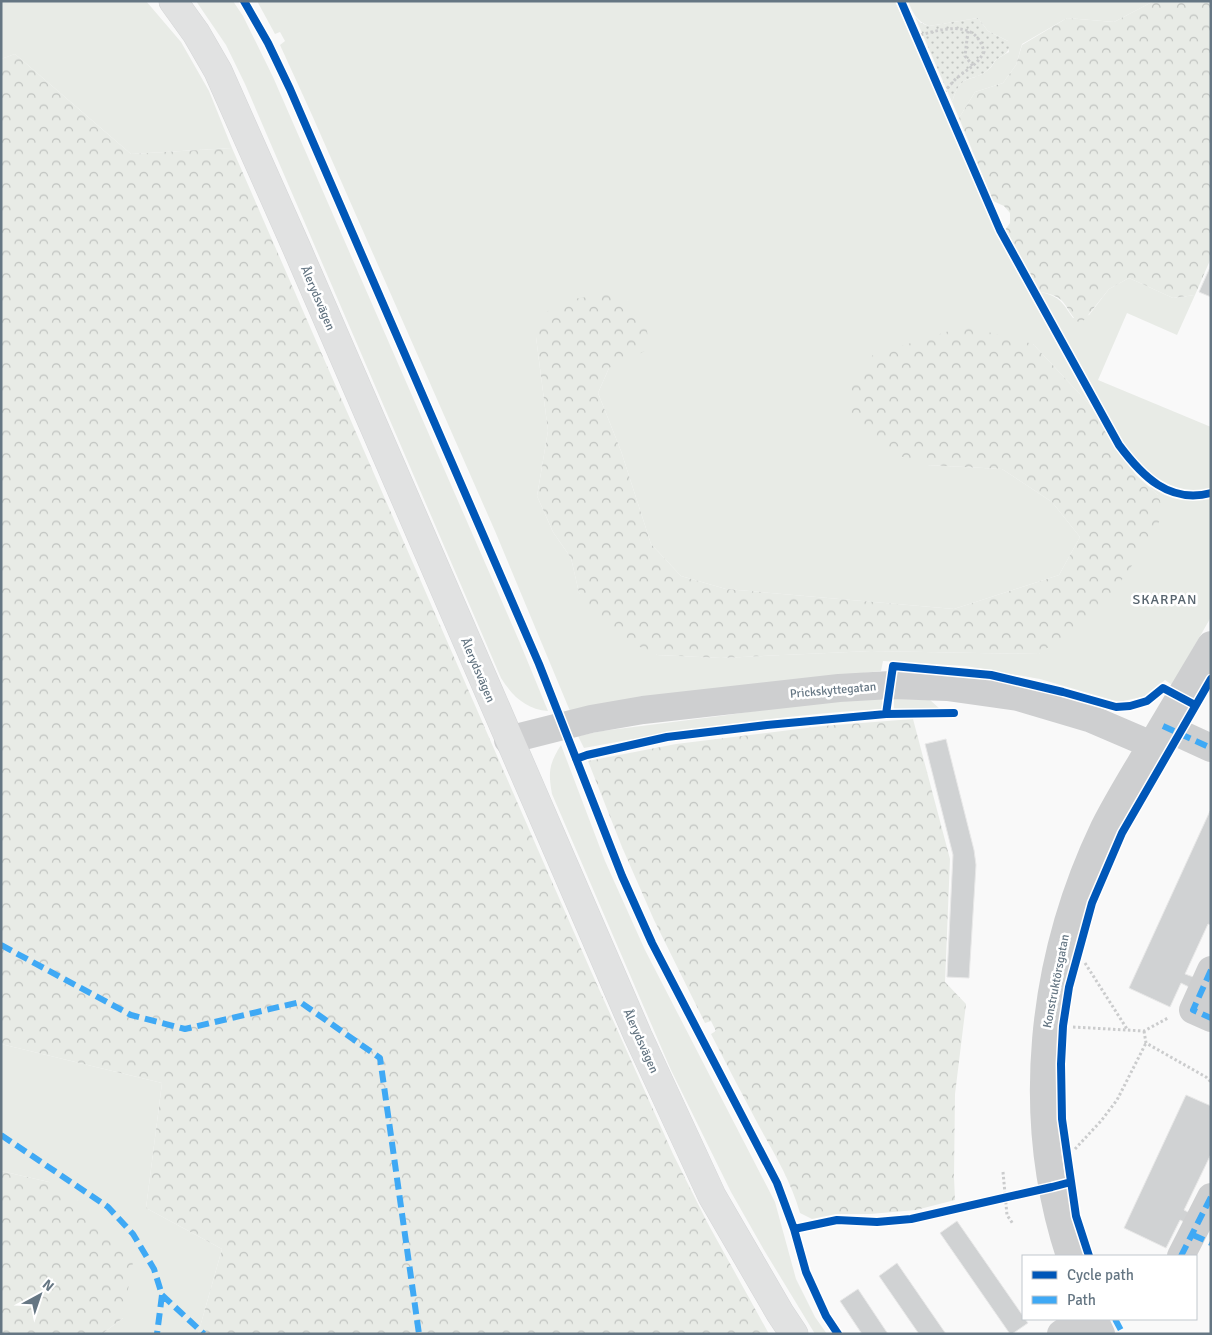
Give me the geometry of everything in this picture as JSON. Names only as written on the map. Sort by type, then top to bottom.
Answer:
[{"type":"main road","name":"Ålerydsvägen","points":[[173,1],[196,33],[218,71],[298,251],[634,1028],[712,1196],[794,1334]]},
{"type":"street","name":"Konstruktörsgatan","points":[[1070,1255],[1064,1238],[1051,1172],[1045,1120],[1044,1065],[1047,1024],[1060,951],[1071,910],[1104,827],[1126,786],[1211,645]]},
{"type":"street","name":"Prickskyttegatan","points":[[508,740],[591,719],[644,710],[839,688],[891,685],[947,687],[1018,697],[1157,736]]},
{"type":"street","points":[[1157,736],[1211,748]]},
{"type":"street","points":[[1202,1014],[1211,970]]},
{"type":"street","points":[[1195,1244],[1211,1197]]},
{"type":"street","points":[[1061,1334],[1081,1320]]},
{"type":"street","points":[[1094,1320],[1101,1334]]},
{"type":"path","points":[[916,36],[950,27],[968,31],[983,45],[984,52],[981,59],[956,78],[942,95]]},
{"type":"path","points":[[968,31],[965,56],[973,66]]},
{"type":"path","points":[[1082,957],[1127,1030]]},
{"type":"path","points":[[1047,1024],[1144,1032],[1172,1016],[1202,1014]]},
{"type":"path","points":[[1051,1172],[1101,1121],[1117,1100],[1146,1043],[1144,1032]]},
{"type":"path","points":[[1146,1043],[1206,1077],[1211,1082]]},
{"type":"path","points":[[1003,1172],[1007,1215],[1013,1224]]},
{"type":"green space","points":[[1,1],[146,1],[181,42],[209,91],[232,148],[131,154],[15,54],[1,59]]},
{"type":"green space","points":[[196,1],[233,1],[243,16],[273,77],[548,711],[533,708],[520,700],[501,678],[245,84],[226,45]]},
{"type":"green space","points":[[257,1],[895,1],[1006,252],[1091,406],[1033,344],[927,465],[1002,469],[1052,502],[1080,537],[1059,575],[954,609],[726,589],[681,576],[651,544],[621,451],[598,393],[609,368],[536,337],[548,431],[537,496],[553,532],[571,558],[579,593],[657,655],[721,658],[871,651],[1039,654],[1158,495],[1148,486],[1179,497],[1203,498],[1211,496],[1211,617],[1172,685],[1165,680],[1146,696],[1119,702],[1040,679],[966,666],[883,661],[881,671],[708,691],[570,711],[495,531],[280,45],[285,41],[280,32],[275,34]]},
{"type":"green space","points":[[908,1],[1154,1],[1114,22],[1067,18],[1022,44],[1016,65],[1003,83],[975,92],[959,118],[952,102],[959,86],[966,80],[988,70],[995,61],[1009,52],[1008,41],[988,31],[978,18],[929,26],[918,19]]},
{"type":"green space","points":[[1154,1],[1211,1],[1211,258],[1195,295],[1173,298],[1129,278],[1109,289],[1081,324],[1074,318],[1060,299],[1037,291],[1005,230],[1010,223],[1010,213],[1004,206],[993,201],[959,118],[975,92],[1003,83],[1016,65],[1022,45],[1067,18],[1114,22]]},
{"type":"green space","points":[[915,17],[921,23],[929,26],[978,18],[988,31],[1008,41],[1010,46],[1006,53],[995,61],[989,69],[963,82],[959,86],[952,102]]},
{"type":"green space","points":[[15,54],[131,154],[232,148],[590,969],[673,1154],[707,1222],[769,1334],[198,1334],[222,1249],[146,1208],[162,1083],[1,1044],[1,59]]},
{"type":"green space","points":[[1129,278],[1173,298],[1195,295],[1177,335],[1127,313],[1098,380],[1211,427],[1211,489],[1182,490],[1170,486],[1159,481],[1149,473],[1130,454],[1121,442],[1037,291],[1059,300],[1073,318],[1089,315],[1109,289]]},
{"type":"green space","points":[[608,294],[646,321],[649,349],[609,368],[598,393],[621,451],[651,544],[681,576],[726,589],[954,609],[1059,575],[1080,537],[1052,502],[1002,469],[927,465],[882,450],[851,415],[852,378],[873,355],[965,326],[1033,344],[1091,406],[1117,449],[1136,475],[1158,495],[1164,513],[1145,547],[1102,608],[1039,654],[871,651],[721,658],[657,655],[602,629],[579,593],[571,558],[553,532],[537,496],[548,431],[536,337],[552,302]]},
{"type":"green space","points":[[882,698],[882,709],[807,715],[733,724],[584,748],[578,736],[602,731],[786,706]]},
{"type":"green space","points":[[894,699],[930,700],[940,709],[894,709]]},
{"type":"green space","points":[[913,719],[950,859],[945,982],[966,1004],[955,1094],[955,1200],[916,1210],[870,1214],[836,1214],[812,1219],[800,1213],[782,1168],[711,1034],[716,1031],[711,1021],[705,1023],[654,920],[622,847],[588,761],[676,744],[823,726]]},
{"type":"green space","points":[[561,745],[605,861],[645,950],[775,1202],[796,1279],[815,1317],[827,1334],[815,1334],[764,1250],[731,1192],[671,1070],[552,794],[550,768]]},
{"type":"green space","points":[[1,1044],[162,1083],[146,1208],[222,1249],[198,1334],[102,1334],[123,1318],[49,1182],[1,1171]]},
{"type":"green space","points":[[1,1171],[49,1182],[133,1262],[123,1318],[102,1334],[1,1334]]},
{"type":"building","points":[[1211,265],[1211,297],[1199,292]]},
{"type":"building","points":[[946,739],[974,850],[976,865],[969,978],[947,977],[953,855],[925,744]]},
{"type":"building","points":[[1210,811],[1211,925],[1208,924],[1185,974],[1196,978],[1191,988],[1181,983],[1170,1007],[1129,988]]},
{"type":"building","points":[[1186,1095],[1211,1106],[1211,1154],[1184,1210],[1195,1216],[1191,1225],[1180,1220],[1166,1248],[1124,1228]]},
{"type":"building","points":[[957,1221],[1022,1315],[1022,1320],[1026,1320],[1028,1323],[1010,1334],[940,1233]]},
{"type":"building","points":[[897,1263],[946,1334],[919,1334],[879,1276]]},
{"type":"building","points":[[858,1289],[888,1334],[862,1334],[840,1301]]},
{"type":"marked path","points":[[1163,726],[1211,748]]},
{"type":"marked path","points":[[1,945],[131,1015],[185,1029],[300,1002],[380,1058],[419,1334]]},
{"type":"marked path","points":[[1211,970],[1193,1010],[1211,1018]]},
{"type":"marked path","points":[[1,1135],[108,1207],[133,1234],[154,1269],[162,1295],[157,1334]]},
{"type":"marked path","points":[[1182,1255],[1211,1197]]},
{"type":"marked path","points":[[1193,1235],[1211,1243]]},
{"type":"marked path","points":[[162,1295],[204,1334]]},
{"type":"marked path","points":[[1116,1320],[1123,1334]]},
{"type":"cycle path","points":[[244,1],[268,43],[290,89],[539,664],[622,876],[652,943],[777,1183],[794,1229],[806,1272],[826,1316],[838,1334]]},
{"type":"cycle path","points":[[901,1],[1000,230],[1119,445],[1147,477],[1169,491],[1196,495],[1211,493]]},
{"type":"cycle path","points":[[576,759],[667,737],[886,714],[893,666],[991,675],[1116,707],[1130,706],[1147,701],[1163,688],[1195,705]]},
{"type":"cycle path","points":[[1089,1255],[1076,1216],[1062,1119],[1061,1064],[1063,1026],[1069,987],[1092,903],[1122,833],[1211,679]]},
{"type":"cycle path","points":[[886,714],[954,713]]},
{"type":"cycle path","points":[[794,1229],[837,1220],[877,1222],[911,1219],[1071,1182]]},
{"type":"district","name":"SKARPAN","points":[[1165,599]]}]
